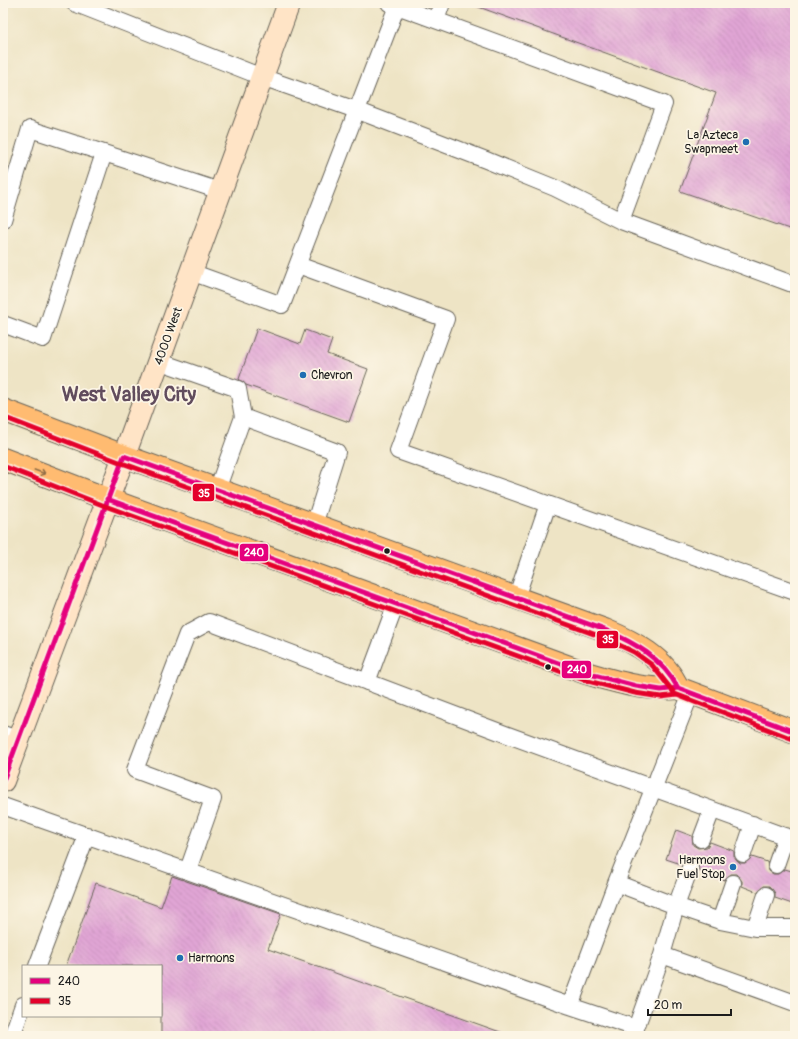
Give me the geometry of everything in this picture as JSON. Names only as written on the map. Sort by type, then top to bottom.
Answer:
[{"type":"main road","points":[[3,410],[124,456],[623,638],[656,659],[684,690]]},
{"type":"main road","points":[[3,459],[107,499],[586,673],[636,686],[661,690],[684,690],[795,732]]},
{"type":"street","name":"4000 West","points":[[3,781],[11,737],[124,456],[289,3]]},
{"type":"lane","points":[[74,3],[262,77],[356,110],[555,188],[622,221],[795,284]]},
{"type":"lane","points":[[436,20],[442,3]]},
{"type":"lane","points":[[191,272],[282,305],[356,110],[393,4],[664,104],[622,221]]},
{"type":"lane","points":[[3,220],[30,130],[220,191]]},
{"type":"lane","points":[[3,324],[43,339],[104,153]]},
{"type":"lane","points":[[298,265],[446,319],[398,451],[795,592]]},
{"type":"lane","points":[[158,361],[238,390],[243,417],[217,490]]},
{"type":"lane","points":[[243,417],[337,452],[314,525]]},
{"type":"lane","points":[[516,598],[548,504]]},
{"type":"lane","points":[[367,682],[396,604]]},
{"type":"lane","points":[[188,870],[213,799],[135,770],[187,634],[209,622],[654,789],[790,838],[776,865]]},
{"type":"lane","points":[[570,1006],[616,883],[654,789],[684,690]]},
{"type":"lane","points":[[3,806],[636,1028],[662,955],[676,906],[690,868]]},
{"type":"lane","points":[[701,839],[712,810]]},
{"type":"lane","points":[[743,854],[753,824]]},
{"type":"lane","points":[[37,965],[87,835]]},
{"type":"lane","points":[[616,883],[720,921],[755,928],[795,928]]},
{"type":"lane","points":[[720,921],[733,883]]},
{"type":"lane","points":[[755,928],[766,895]]},
{"type":"lane","points":[[662,955],[795,1003]]},
{"type":"lane","points":[[12,1036],[22,1008]]},
{"type":"building","name":"La Azteca Swapmeet","points":[[476,3],[795,3],[795,231],[680,191],[716,93],[476,6]]},
{"type":"building","name":"Chevron","points":[[257,328],[300,344],[305,330],[332,340],[327,354],[368,369],[349,422],[246,385],[239,379]]},
{"type":"building","name":"Harmons Fuel Stop","points":[[676,830],[692,836],[693,845],[698,848],[707,847],[710,842],[734,851],[734,856],[740,863],[745,863],[752,857],[767,862],[769,871],[773,874],[778,874],[785,869],[795,872],[795,905],[775,898],[775,893],[769,886],[764,886],[757,892],[742,886],[742,881],[736,874],[731,874],[724,880],[699,871],[698,862],[693,859],[684,860],[681,864],[666,859]]},
{"type":"building","name":"Harmons","points":[[172,876],[281,914],[268,949],[503,1033],[502,1036],[161,1036],[162,965],[66,965],[96,883],[161,907]]},
{"type":"transit line","name":"35","points":[[3,417],[122,463],[602,637],[634,652],[652,665],[675,694],[793,739]]},
{"type":"transit line","name":"240","points":[[3,781],[124,456],[605,630],[627,640],[656,660],[672,677],[678,688],[795,732]]},
{"type":"transit line","name":"35","points":[[3,466],[105,506],[584,680],[635,693],[661,697],[677,695],[697,703]]},
{"type":"transit line","name":"240","points":[[107,499],[586,673],[636,686],[661,690],[678,688],[699,696]]},
{"type":"place","name":"La Azteca Swapmeet","points":[[746,142]]},
{"type":"place","name":"Chevron","points":[[303,375]]},
{"type":"place","name":"Harmons Fuel Stop","points":[[733,867]]},
{"type":"place","name":"Harmons","points":[[180,958]]},
{"type":"district","name":"West Valley City","points":[[129,394]]}]
